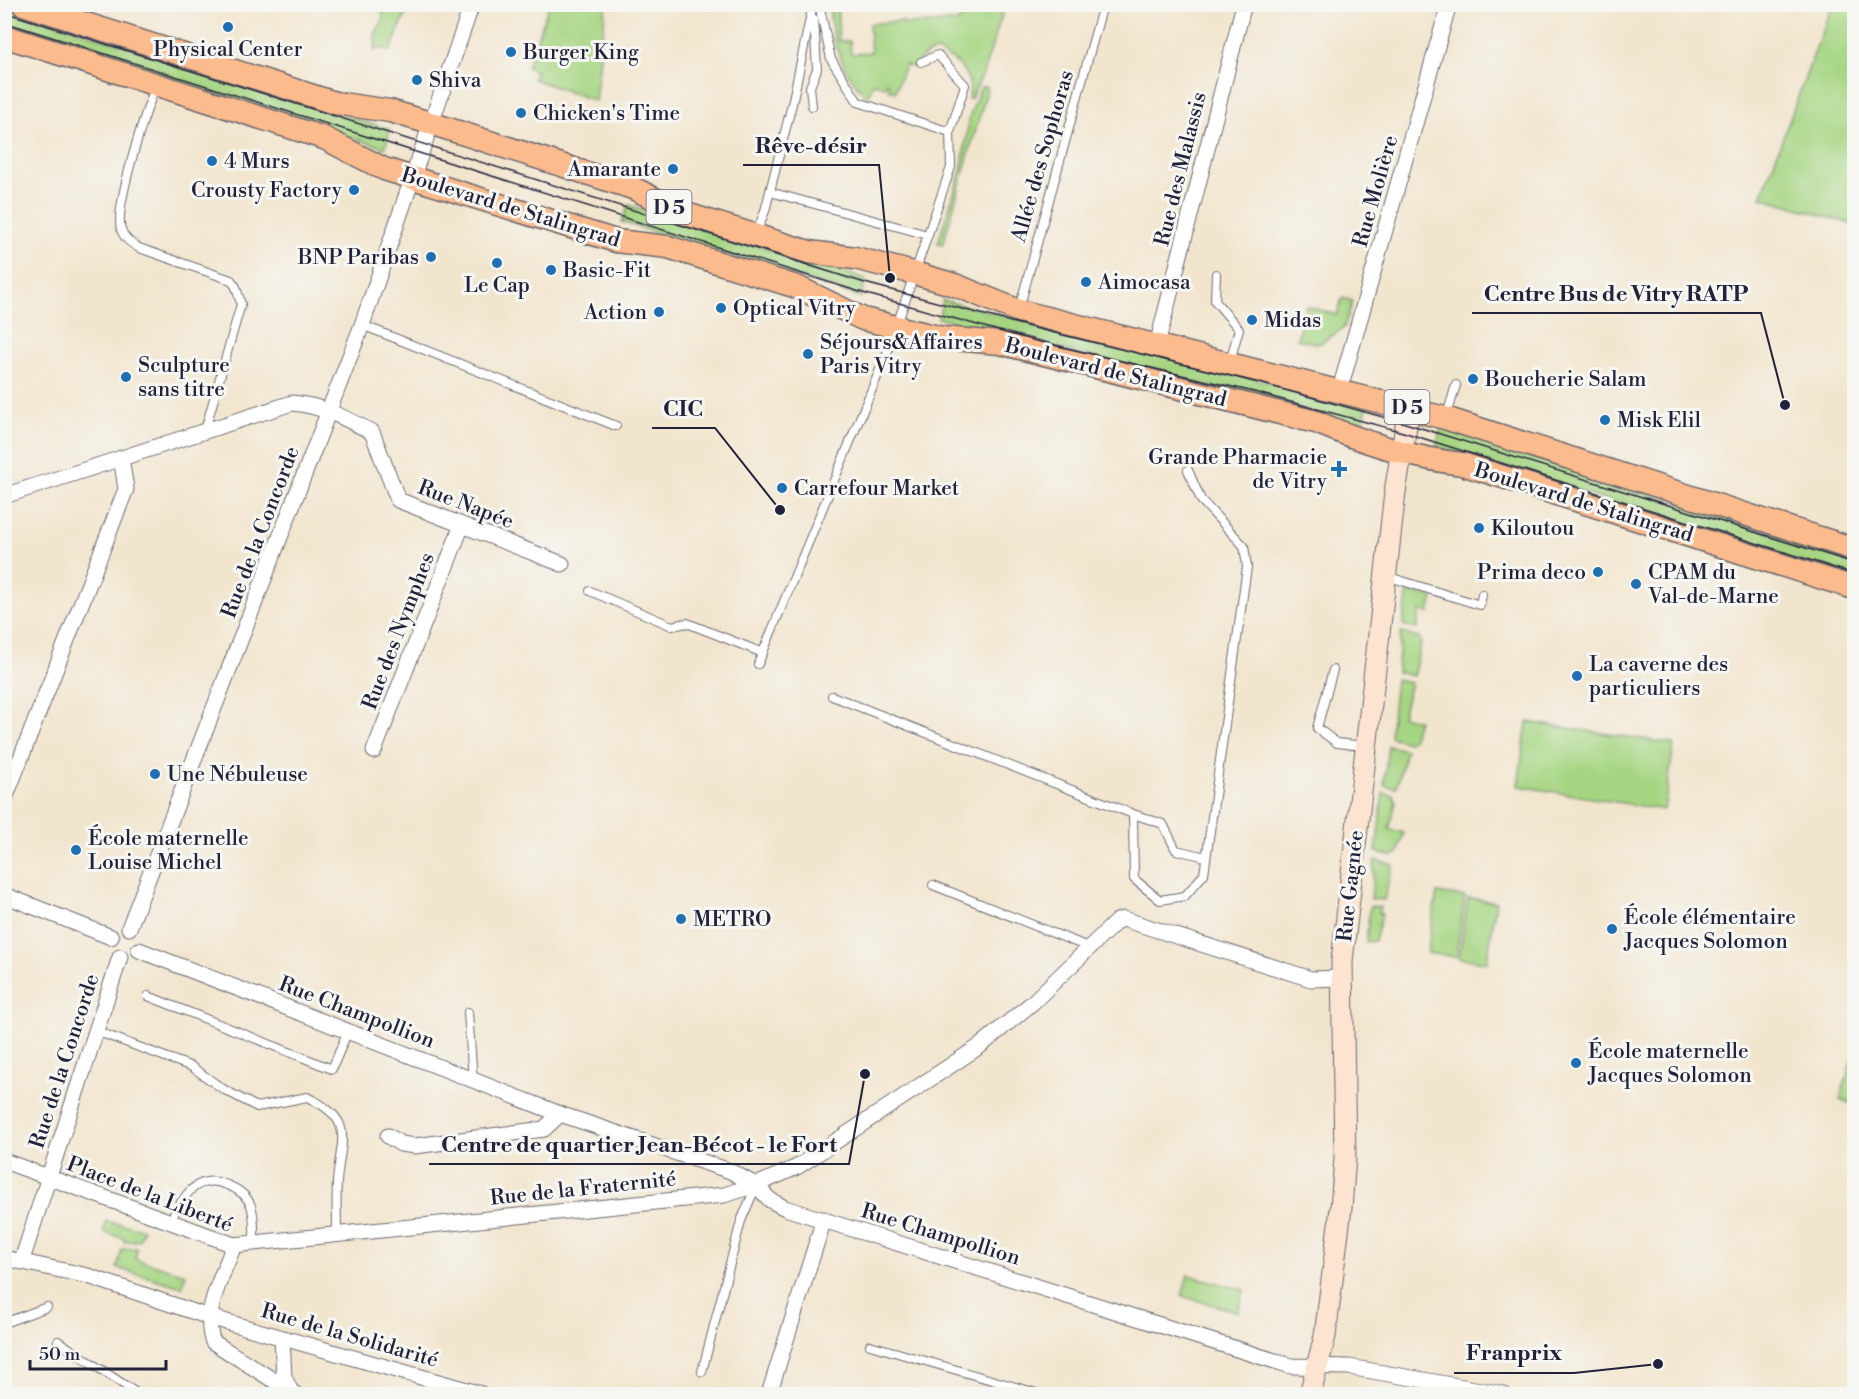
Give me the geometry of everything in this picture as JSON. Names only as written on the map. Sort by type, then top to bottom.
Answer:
[{"type":"main road","name":"Boulevard de Stalingrad","points":[[23,4],[335,103],[390,111],[429,123],[633,188],[683,213],[755,236],[809,252],[855,258],[914,273],[954,285],[1019,311],[1340,389],[1446,418],[1854,549]]},
{"type":"main road","name":"Boulevard de Stalingrad","points":[[4,36],[324,138],[379,167],[611,240],[668,248],[787,284],[863,319],[942,338],[1000,343],[1316,422],[1346,435],[1400,451],[1493,473],[1854,588]]},
{"type":"street","name":"Rue de la Concorde","points":[[129,928],[330,412],[472,4]]},
{"type":"street","name":"Rue des Malassis","points":[[1157,345],[1244,4]]},
{"type":"street","name":"Rue Molière","points":[[1340,389],[1449,4]]},
{"type":"street","name":"Rue Napée","points":[[4,495],[292,403],[330,412],[372,432],[398,500],[562,564]]},
{"type":"street","name":"Rue Gagnée","points":[[1310,1395],[1320,1366],[1332,1284],[1345,1158],[1341,978],[1384,576],[1400,451],[1409,408]]},
{"type":"street","points":[[4,801],[126,489],[121,458]]},
{"type":"street","name":"Rue des Nymphes","points":[[374,751],[462,525]]},
{"type":"street","points":[[4,895],[111,937]]},
{"type":"street","name":"Rue de la Fraternité","points":[[234,1245],[724,1195],[756,1185],[797,1167],[980,1046],[1032,1003],[1110,925],[1123,919],[1311,979],[1341,978]]},
{"type":"street","points":[[129,928],[139,936],[139,950],[128,958],[120,957],[113,953],[110,945],[111,937],[115,931],[129,928]]},
{"type":"street","name":"Rue Champollion","points":[[139,950],[560,1114],[730,1171],[756,1185],[770,1200],[785,1208],[1291,1366],[1349,1367],[1503,1395]]},
{"type":"street","name":"Rue de la Concorde","points":[[49,1178],[120,957]]},
{"type":"street","points":[[388,1136],[400,1144],[415,1146],[544,1129],[560,1114]]},
{"type":"street","points":[[4,1161],[49,1178]]},
{"type":"street","name":"Place de la Liberté","points":[[22,1260],[49,1178],[234,1245],[209,1317]]},
{"type":"street","points":[[769,1395],[824,1219]]},
{"type":"street","points":[[4,1258],[22,1260],[88,1276],[209,1317],[209,1333],[213,1342],[293,1393]]},
{"type":"street","name":"Rue de la Solidarité","points":[[209,1317],[481,1395]]},
{"type":"street","points":[[282,1338],[284,1377],[293,1393]]},
{"type":"street","points":[[262,1373],[283,1357]]},
{"type":"lane","points":[[812,106],[810,87],[817,69],[816,4]]},
{"type":"lane","points":[[816,4],[831,59],[858,102],[950,132]]},
{"type":"lane","points":[[755,236],[770,192],[816,4]]},
{"type":"lane","name":"Allée des Sophoras","points":[[1019,311],[1101,12]]},
{"type":"lane","points":[[758,664],[896,327],[951,167],[950,132],[964,90],[963,80],[938,55],[921,62]]},
{"type":"lane","points":[[156,84],[141,122],[119,218],[121,229],[127,240],[139,248],[231,280],[236,287],[241,304],[205,430]]},
{"type":"lane","points":[[770,192],[927,235]]},
{"type":"lane","points":[[1216,274],[1215,301],[1239,329],[1230,362]]},
{"type":"lane","points":[[362,325],[616,426]]},
{"type":"lane","points":[[1446,418],[1456,385]]},
{"type":"lane","points":[[1133,814],[1134,879],[1160,900],[1185,896],[1204,874],[1247,567],[1247,553],[1244,546],[1201,500],[1188,470]]},
{"type":"lane","points":[[1384,576],[1480,606],[1482,594]]},
{"type":"lane","points":[[590,591],[672,626],[687,622],[763,653]]},
{"type":"lane","points":[[1334,670],[1317,728],[1337,743],[1366,746]]},
{"type":"lane","points":[[832,696],[1163,824],[1176,850],[1206,857]]},
{"type":"lane","points":[[933,885],[1088,947]]},
{"type":"lane","points":[[148,996],[332,1069],[348,1031]]},
{"type":"lane","points":[[468,1012],[473,1080]]},
{"type":"lane","points":[[96,1030],[192,1067],[223,1089],[257,1107],[307,1097],[330,1112],[341,1125],[344,1140],[337,1180],[337,1234]]},
{"type":"lane","points":[[170,1222],[182,1198],[203,1182],[213,1179],[236,1189],[247,1198],[252,1209],[254,1243]]},
{"type":"lane","points":[[702,1372],[741,1221],[756,1185]]},
{"type":"lane","points":[[4,1323],[47,1306]]},
{"type":"lane","points":[[58,1341],[138,1395]]},
{"type":"lane","points":[[870,1346],[1040,1395]]},
{"type":"green space","points":[[373,5],[406,5],[404,10],[407,11],[390,51],[377,47],[375,52],[375,34],[382,22],[383,13]]},
{"type":"green space","points":[[549,5],[606,5],[595,101],[533,79],[536,72],[527,67]]},
{"type":"green space","points":[[829,5],[837,5],[839,41],[850,41],[851,54],[871,52],[869,24],[903,21],[904,24],[959,22],[960,17],[975,16],[975,5],[1005,5],[984,71],[971,99],[968,99],[969,83],[963,69],[936,51],[927,54],[913,67],[905,65],[895,92],[888,89],[890,84],[886,83],[885,87],[874,83],[867,97],[851,78],[839,55],[832,30]]},
{"type":"green space","points":[[1832,5],[1854,5],[1854,225],[1761,197]]},
{"type":"green space","points":[[5,7],[390,130],[385,148],[5,27]]},
{"type":"green space","points":[[981,87],[987,87],[986,94],[943,244],[938,243],[961,171],[970,115]]},
{"type":"green space","points":[[628,205],[866,279],[861,297],[622,222]]},
{"type":"green space","points":[[1342,298],[1353,301],[1344,328],[1319,344],[1297,339],[1306,306],[1337,315]]},
{"type":"green space","points":[[943,300],[1367,407],[1363,425],[938,318]]},
{"type":"green space","points":[[1441,428],[1854,559],[1854,579],[1436,446]]},
{"type":"green space","points":[[1408,591],[1433,598],[1429,613],[1420,611],[1417,629],[1403,625]]},
{"type":"green space","points":[[1401,633],[1419,638],[1421,643],[1413,676],[1397,672]]},
{"type":"green space","points":[[1396,679],[1411,683],[1402,716],[1418,720],[1412,740],[1408,742],[1390,737]]},
{"type":"green space","points":[[1527,722],[1674,744],[1664,810],[1518,786]]},
{"type":"green space","points":[[1388,746],[1406,750],[1396,788],[1384,785]]},
{"type":"green space","points":[[1383,793],[1393,795],[1396,802],[1389,829],[1404,833],[1398,853],[1393,856],[1376,852]]},
{"type":"green space","points":[[1375,860],[1393,865],[1384,900],[1371,899]]},
{"type":"green space","points":[[1437,893],[1465,897],[1456,957],[1427,953]]},
{"type":"green space","points":[[1468,898],[1496,902],[1487,962],[1459,958]]},
{"type":"green space","points":[[1370,906],[1380,907],[1379,913],[1382,914],[1375,941],[1366,942]]},
{"type":"green space","points":[[1854,1052],[1854,1104],[1840,1100]]},
{"type":"green space","points":[[106,1221],[143,1229],[139,1240],[124,1242],[125,1239],[103,1232]]},
{"type":"green space","points":[[137,1248],[135,1259],[186,1274],[182,1287],[117,1268],[122,1249]]},
{"type":"green space","points":[[1188,1275],[1244,1290],[1238,1312],[1182,1296]]},
{"type":"tram line","points":[[4,12],[865,283],[1030,327],[1256,382],[1405,423],[1854,563]]},
{"type":"tram line","points":[[4,22],[863,293],[1028,339],[1254,392],[1403,432],[1854,574]]},
{"type":"place","name":"Physical Center","points":[[228,27]]},
{"type":"place","name":"Burger King","points":[[511,52]]},
{"type":"place","name":"Shiva","points":[[417,80]]},
{"type":"place","name":"Chicken's Time","points":[[521,113]]},
{"type":"place","name":"4 Murs","points":[[212,161]]},
{"type":"place","name":"Amarante","points":[[673,169]]},
{"type":"place","name":"Crousty Factory","points":[[354,190]]},
{"type":"place","name":"BNP Paribas","points":[[431,257]]},
{"type":"place","name":"Le Cap","points":[[497,263]]},
{"type":"place","name":"Basic-Fit","points":[[551,270]]},
{"type":"place","name":"Rêve-désir","points":[[890,278]]},
{"type":"place","name":"Aimocasa","points":[[1086,282]]},
{"type":"place","name":"Optical Vitry","points":[[721,308]]},
{"type":"place","name":"Action","points":[[659,312]]},
{"type":"place","name":"Midas","points":[[1252,320]]},
{"type":"place","name":"Séjours&Affaires Paris Vitry","points":[[808,354]]},
{"type":"place","name":"Sculpture sans titre","points":[[126,377]]},
{"type":"place","name":"Boucherie Salam","points":[[1473,379]]},
{"type":"place","name":"Centre Bus de Vitry RATP","points":[[1785,405]]},
{"type":"place","name":"Misk Elil","points":[[1605,420]]},
{"type":"place","name":"Grande Pharmacie de Vitry","points":[[1339,469]]},
{"type":"place","name":"Carrefour Market","points":[[782,488]]},
{"type":"place","name":"CIC","points":[[780,510]]},
{"type":"place","name":"Kiloutou","points":[[1479,528]]},
{"type":"place","name":"Prima deco","points":[[1598,572]]},
{"type":"place","name":"CPAM du Val-de-Marne","points":[[1636,584]]},
{"type":"place","name":"La caverne des particuliers","points":[[1577,676]]},
{"type":"place","name":"Une Nébuleuse","points":[[155,774]]},
{"type":"place","name":"École maternelle Louise Michel","points":[[76,850]]},
{"type":"place","name":"METRO","points":[[681,919]]},
{"type":"place","name":"École élémentaire Jacques Solomon","points":[[1612,929]]},
{"type":"place","name":"École maternelle Jacques Solomon","points":[[1576,1063]]},
{"type":"place","name":"Centre de quartier Jean-Bécot - le Fort","points":[[865,1074]]},
{"type":"place","name":"Franprix","points":[[1658,1364]]}]
